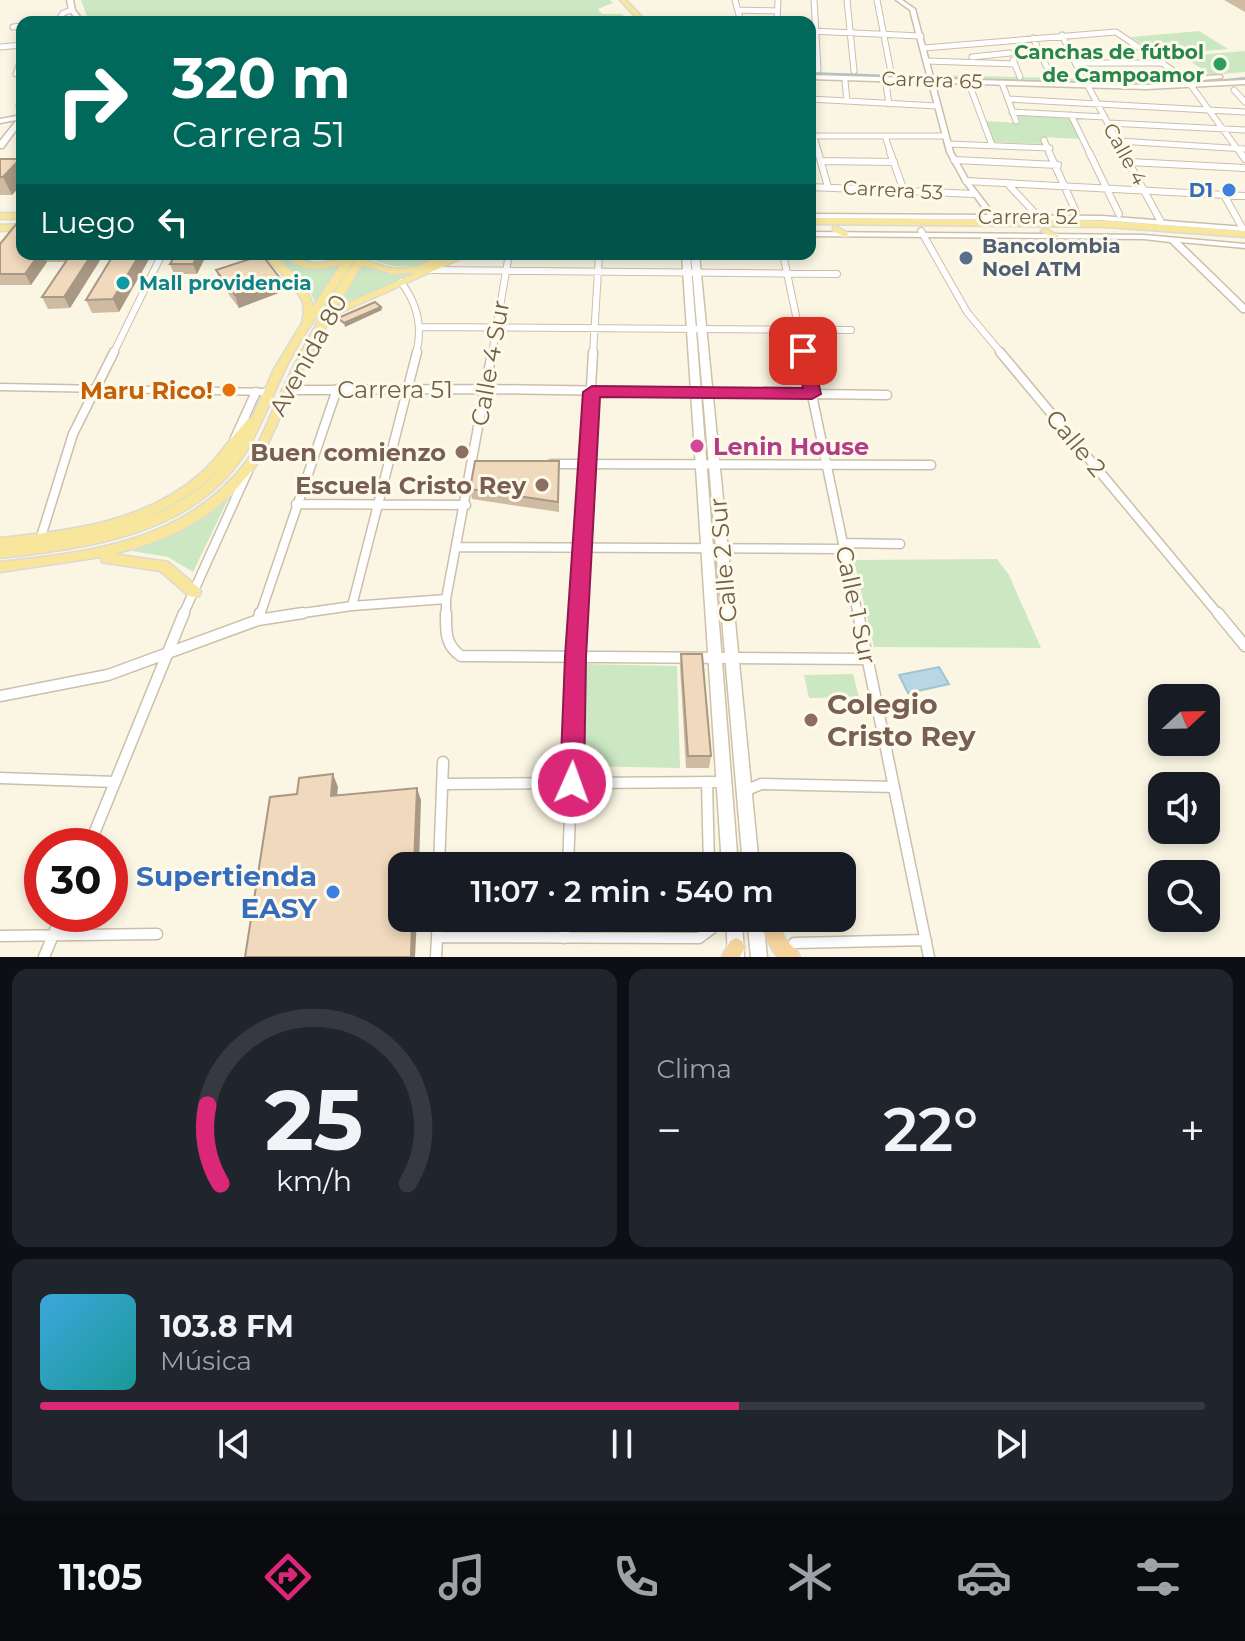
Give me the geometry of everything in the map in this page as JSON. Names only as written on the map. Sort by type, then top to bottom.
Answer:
[{"type":"main road","points":[[70,0],[76,16]]},
{"type":"main road","points":[[613,0],[628,16]]},
{"type":"main road","points":[[623,0],[638,16]]},
{"type":"main road","name":"Carrera 65","points":[[816,70],[891,72],[968,81],[1088,86],[1193,87],[1245,82]]},
{"type":"main road","name":"Carrera 65","points":[[816,77],[1187,80],[1245,75]]},
{"type":"main road","points":[[0,146],[16,125]]},
{"type":"main road","name":"Carrera 52","points":[[816,219],[1052,227],[1245,244]]},
{"type":"main road","name":"Carrera 52","points":[[816,231],[922,233],[1140,225],[1244,231]]},
{"type":"main road","points":[[274,260],[306,294],[310,310],[303,330]]},
{"type":"main road","points":[[296,260],[307,265],[325,265],[343,260]]},
{"type":"main road","name":"Avenida 80","points":[[0,543],[39,544],[118,533],[177,509],[213,484],[225,472],[258,417],[303,330],[354,260]]},
{"type":"main road","name":"Avenida 80","points":[[0,567],[88,557],[131,546],[180,524],[225,493],[252,463],[355,260]]},
{"type":"main road","points":[[364,260],[379,269],[400,272],[425,266],[434,260]]},
{"type":"main road","points":[[330,314],[452,260]]},
{"type":"main road","name":"Calle 2 Sur","points":[[688,260],[692,273],[716,548],[732,658],[750,852]]},
{"type":"main road","name":"Calle 2 Sur","points":[[692,273],[694,260]]},
{"type":"main road","name":"Avenida 80","points":[[0,553],[114,525],[160,506],[202,480],[235,438],[258,417]]},
{"type":"main road","name":"Calle 2 Sur","points":[[716,548],[716,658],[729,852]]},
{"type":"main road","points":[[88,557],[122,558],[163,566],[194,592]]},
{"type":"main road","points":[[734,932],[734,954]]},
{"type":"main road","points":[[756,932],[759,957]]},
{"type":"street","points":[[735,0],[740,16]]},
{"type":"street","points":[[777,16],[778,0]]},
{"type":"street","points":[[847,0],[854,71]]},
{"type":"street","points":[[877,0],[891,72]]},
{"type":"street","points":[[899,0],[912,9],[954,160],[993,217]]},
{"type":"street","points":[[61,16],[72,10]]},
{"type":"street","points":[[739,10],[777,11]]},
{"type":"street","points":[[816,31],[921,36]]},
{"type":"street","points":[[924,48],[1116,32],[1187,80],[1245,159]]},
{"type":"street","points":[[1062,35],[1081,75]]},
{"type":"street","points":[[1033,38],[1052,78]]},
{"type":"street","points":[[1005,41],[1020,77]]},
{"type":"street","points":[[927,61],[1010,53]]},
{"type":"street","points":[[948,60],[1015,64]]},
{"type":"street","points":[[1077,63],[1163,63]]},
{"type":"street","points":[[845,81],[847,101]]},
{"type":"street","points":[[968,81],[992,145]]},
{"type":"street","points":[[1002,83],[1016,121]]},
{"type":"street","points":[[886,84],[889,104]]},
{"type":"street","name":"Calle 4","points":[[1088,86],[1161,222]]},
{"type":"street","points":[[1239,93],[1245,102]]},
{"type":"street","points":[[816,99],[937,106]]},
{"type":"street","points":[[1008,99],[1245,112]]},
{"type":"street","points":[[1012,112],[1245,130]]},
{"type":"street","points":[[1071,115],[1103,187],[1119,214]]},
{"type":"street","points":[[816,136],[885,136],[1050,148]]},
{"type":"street","points":[[885,136],[904,191]]},
{"type":"street","points":[[1044,140],[1058,165],[1076,212]]},
{"type":"street","points":[[1119,141],[1245,149]]},
{"type":"street","points":[[816,145],[828,187]]},
{"type":"street","points":[[954,160],[1058,165]]},
{"type":"street","points":[[821,161],[894,162]]},
{"type":"street","points":[[1130,162],[1245,168]]},
{"type":"street","points":[[966,181],[1245,196]]},
{"type":"street","points":[[1007,183],[1034,212]]},
{"type":"street","name":"Carrera 53","points":[[816,187],[975,194]]},
{"type":"street","points":[[1224,195],[1244,231]]},
{"type":"street","name":"Carrera 52","points":[[871,219],[993,217],[1052,227],[1245,244]]},
{"type":"street","name":"Carrera 52","points":[[1052,227],[1161,222],[1244,231]]},
{"type":"street","points":[[9,241],[16,233]]},
{"type":"street","name":"Calle 2","points":[[922,233],[967,312],[1245,646]]},
{"type":"street","points":[[1172,239],[1245,310]]},
{"type":"street","points":[[39,544],[73,434],[159,260]]},
{"type":"street","name":"Calle 4 Sur","points":[[508,260],[484,389],[474,464],[446,599],[446,638],[451,649],[461,656],[576,657]]},
{"type":"street","points":[[569,852],[581,547],[599,260]]},
{"type":"street","name":"Calle 1 Sur","points":[[784,260],[929,957]]},
{"type":"street","points":[[428,270],[837,274]]},
{"type":"street","points":[[352,606],[421,327],[409,291],[401,282]]},
{"type":"street","points":[[421,327],[851,330]]},
{"type":"street","points":[[0,387],[269,392]]},
{"type":"street","points":[[258,620],[337,389]]},
{"type":"street","name":"Carrera 51","points":[[287,390],[484,389],[887,395]]},
{"type":"street","points":[[235,438],[256,392]]},
{"type":"street","points":[[96,828],[165,656],[252,463]]},
{"type":"street","points":[[474,464],[488,464]]},
{"type":"street","points":[[545,464],[931,465]]},
{"type":"street","points":[[296,504],[466,505]]},
{"type":"street","points":[[457,547],[716,548],[900,544]]},
{"type":"street","points":[[1,698],[99,677],[165,656],[258,620],[352,606],[446,599]]},
{"type":"street","points":[[576,657],[867,659]]},
{"type":"street","points":[[440,852],[443,762]]},
{"type":"street","points":[[743,773],[761,784]]},
{"type":"street","points":[[0,778],[115,782]]},
{"type":"street","points":[[707,782],[708,852]]},
{"type":"street","points":[[442,784],[724,782]]},
{"type":"street","points":[[745,791],[761,784],[894,787]]},
{"type":"street","points":[[44,957],[54,932]]},
{"type":"street","points":[[436,957],[437,932]]},
{"type":"street","points":[[564,932],[564,938]]},
{"type":"street","points":[[437,937],[699,938],[704,932]]},
{"type":"street","points":[[0,936],[157,934]]},
{"type":"street","points":[[788,948],[926,940]]},
{"type":"green space","points":[[81,0],[610,0],[613,3],[598,9],[602,14],[624,16],[87,16]]},
{"type":"green space","points":[[1199,31],[1228,49],[1158,55],[1131,37]]},
{"type":"green space","name":"Canchas de fútbol de Campoamor","points":[[1245,51],[1245,72],[1211,75],[1182,56]]},
{"type":"green space","points":[[938,75],[1181,81],[1187,85],[940,80]]},
{"type":"green space","points":[[1018,114],[1070,117],[1080,139],[1041,137],[1043,144],[994,142],[986,121],[1020,123]]},
{"type":"green space","points":[[282,260],[289,260],[302,267],[340,264],[316,305],[310,291]]},
{"type":"green space","points":[[373,260],[429,260],[403,267]]},
{"type":"green space","points":[[445,260],[338,306],[361,265],[382,272],[406,273]]},
{"type":"green space","points":[[230,495],[193,572],[168,557],[132,551],[180,532]]},
{"type":"green space","points":[[997,559],[1009,575],[1041,648],[874,647],[854,560]]},
{"type":"green space","points":[[584,664],[677,666],[680,768],[579,766]]},
{"type":"green space","points":[[853,674],[859,697],[809,698],[804,675]]},
{"type":"water","points":[[939,667],[949,684],[908,693],[899,675]]},
{"type":"building","points":[[0,159],[16,159],[16,163],[0,177]]},
{"type":"building","points":[[16,224],[16,260],[35,260],[25,274],[0,274],[0,244]]},
{"type":"building","points":[[67,260],[88,260],[64,297],[42,297]]},
{"type":"building","points":[[110,260],[136,260],[113,299],[86,300]]},
{"type":"building","points":[[172,260],[195,260],[193,264],[170,264]]},
{"type":"building","points":[[247,260],[266,260],[280,278],[235,295],[216,270]]},
{"type":"building","points":[[375,302],[381,307],[344,323],[338,318]]},
{"type":"building","points":[[475,461],[559,461],[558,502],[470,489]]},
{"type":"building","points":[[681,654],[702,654],[711,756],[688,756]]},
{"type":"building","name":"Supertienda EASY","points":[[333,774],[331,796],[417,788],[415,852],[388,852],[388,932],[412,932],[411,957],[245,957],[270,797],[297,794],[299,778]]},
{"type":"waterway","points":[[816,73],[923,77]]},
{"type":"waterway","points":[[945,78],[1053,82]]},
{"type":"waterway","points":[[1205,82],[1245,78]]},
{"type":"waterway","points":[[1104,84],[1182,83]]},
{"type":"place","name":"Canchas de fútbol de Campoamor","points":[[1220,64]]},
{"type":"place","name":"D1","points":[[1229,190]]},
{"type":"place","name":"Bancolombia Noel ATM","points":[[966,258]]},
{"type":"place","name":"Mall providencia","points":[[123,283]]},
{"type":"place","name":"Maru Rico!","points":[[229,390]]},
{"type":"place","name":"Lenin House","points":[[697,446]]},
{"type":"place","name":"Buen comienzo","points":[[462,452]]},
{"type":"place","name":"Escuela Cristo Rey","points":[[542,485]]},
{"type":"place","name":"Colegio Cristo Rey","points":[[811,720]]},
{"type":"place","name":"Supertienda EASY","points":[[333,892]]},
{"type":"route","points":[[572,783],[581,547],[592,392],[812,394],[803,351]]}]
